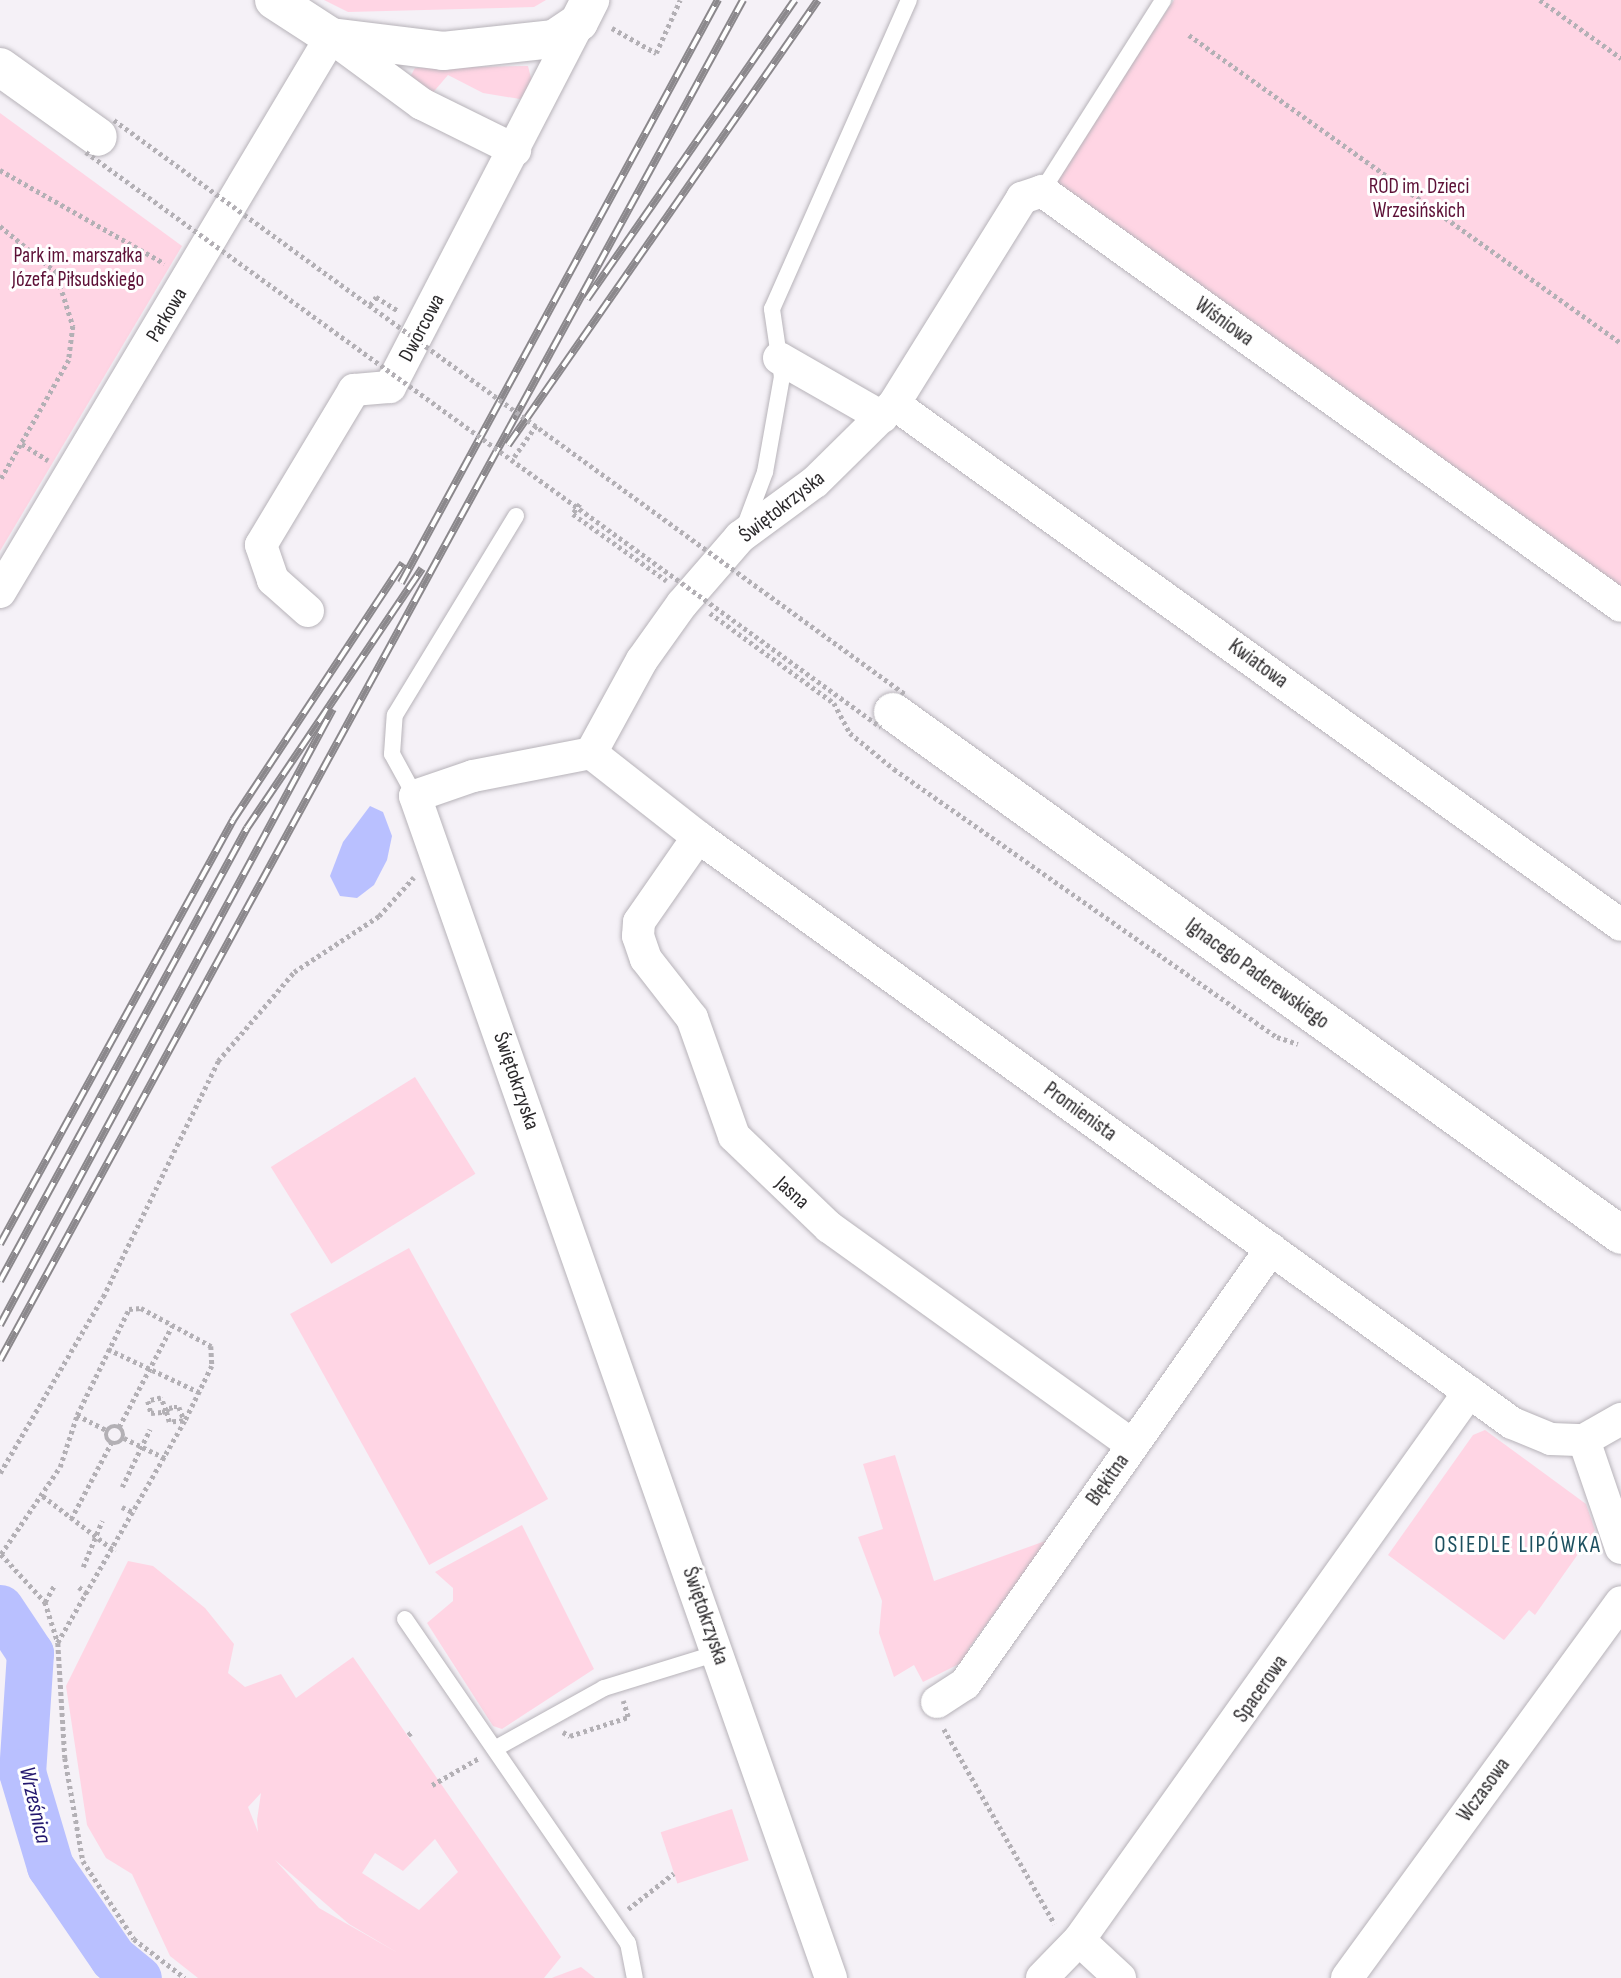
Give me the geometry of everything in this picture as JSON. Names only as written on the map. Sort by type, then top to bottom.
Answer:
[{"type":"street","points":[[274,0],[331,37],[422,104],[515,150]]},
{"type":"street","points":[[331,37],[409,50],[508,47],[554,38],[594,17]]},
{"type":"street","name":"Dworcowa","points":[[308,611],[273,580],[261,545],[354,390],[390,387],[515,150],[594,17]]},
{"type":"street","name":"Parkowa","points":[[0,592],[191,276],[331,37]]},
{"type":"street","points":[[0,67],[99,136]]},
{"type":"street","points":[[888,411],[1022,198],[1042,191]]},
{"type":"street","name":"Wiśniowa","points":[[1042,191],[1621,606]]},
{"type":"street","name":"Kwiatowa","points":[[779,358],[888,411],[1621,925]]},
{"type":"street","name":"Świętokrzyska","points":[[591,753],[642,660],[740,537],[815,482],[888,411]]},
{"type":"street","name":"Ignacego Paderewskiego","points":[[893,711],[1621,1235]]},
{"type":"street","points":[[415,796],[473,776],[591,753]]},
{"type":"street","name":"Promienista","points":[[591,753],[698,837],[1512,1423],[1551,1439],[1584,1440]]},
{"type":"street","name":"Świętokrzyska","points":[[415,796],[831,1978]]},
{"type":"street","name":"Jasna","points":[[698,837],[639,922],[638,936],[646,960],[692,1018],[734,1136],[829,1227],[1132,1445]]},
{"type":"street","name":"Błękitna","points":[[937,1702],[965,1684],[1271,1249]]},
{"type":"street","name":"Spacerowa","points":[[1042,1978],[1079,1940],[1469,1392]]},
{"type":"street","points":[[1621,1419],[1584,1440],[1621,1548]]},
{"type":"street","name":"Wczasowa","points":[[1348,1978],[1621,1602]]},
{"type":"street","points":[[1079,1940],[1120,1978]]},
{"type":"lane","points":[[740,537],[765,472],[782,377],[772,309],[909,0]]},
{"type":"lane","points":[[1042,191],[1163,0]]},
{"type":"lane","points":[[415,796],[391,754],[395,715],[516,516]]},
{"type":"lane","points":[[405,1619],[498,1747],[628,1942],[635,1978]]},
{"type":"lane","points":[[498,1747],[604,1688],[718,1653]]},
{"type":"path","points":[[594,17],[656,52],[680,0]]},
{"type":"path","points":[[1539,0],[1621,58]]},
{"type":"path","points":[[1189,35],[1621,343]]},
{"type":"path","points":[[99,136],[370,305],[537,424],[893,711]]},
{"type":"path","points":[[99,136],[514,457],[580,504],[893,711]]},
{"type":"path","points":[[0,170],[191,276]]},
{"type":"path","points":[[0,226],[56,272],[73,326],[69,360],[0,481]]},
{"type":"path","points":[[370,305],[376,297],[398,312],[403,303]]},
{"type":"path","points":[[514,457],[537,424]]},
{"type":"path","points":[[580,504],[573,514],[628,554]]},
{"type":"path","points":[[0,1473],[103,1297],[218,1061],[294,972],[379,916],[436,855]]},
{"type":"path","points":[[58,1643],[115,1551],[165,1458],[199,1392],[214,1352],[141,1308],[129,1310],[76,1415],[43,1496],[0,1554],[45,1602],[58,1643],[68,1780],[83,1861],[134,1939],[185,1978]]},
{"type":"path","points":[[76,1415],[107,1430],[119,1427],[172,1325]]},
{"type":"path","points":[[108,1349],[199,1392]]},
{"type":"path","points":[[184,1421],[173,1424],[166,1410],[156,1396],[146,1405],[151,1413],[166,1410],[179,1407],[184,1421]]},
{"type":"path","points":[[119,1427],[124,1438],[165,1458]]},
{"type":"path","points":[[122,1487],[150,1429]]},
{"type":"path","points":[[107,1430],[111,1443]]},
{"type":"path","points":[[71,1519],[111,1443],[124,1438]]},
{"type":"path","points":[[43,1496],[115,1551]]},
{"type":"path","points":[[122,1507],[135,1513]]},
{"type":"path","points":[[83,1567],[102,1521]]},
{"type":"path","points":[[45,1602],[54,1586]]},
{"type":"path","points":[[79,1587],[89,1595]]},
{"type":"path","points":[[544,1721],[570,1736],[628,1717],[622,1700],[634,1696]]},
{"type":"path","points":[[937,1702],[946,1738],[1052,1922],[1079,1940]]},
{"type":"path","points":[[432,1785],[498,1747]]},
{"type":"path","points":[[614,1921],[674,1873]]},
{"type":"green space","points":[[324,0],[546,0],[534,7],[348,12]]},
{"type":"green space","name":"ROD im. Dzieci Wrzesińskich","points":[[1174,0],[1621,0],[1621,590],[1054,180]]},
{"type":"green space","points":[[528,66],[533,86],[520,99],[483,93],[448,75],[430,96],[410,77],[415,68]]},
{"type":"green space","name":"Park im. marszałka Józefa Piłsudskiego","points":[[0,113],[182,246],[0,551]]},
{"type":"green space","points":[[415,1077],[475,1174],[331,1264],[271,1167]]},
{"type":"green space","points":[[409,1248],[548,1499],[429,1565],[290,1314]]},
{"type":"green space","points":[[1485,1430],[1586,1504],[1595,1530],[1535,1615],[1529,1610],[1504,1640],[1388,1555],[1473,1435]]},
{"type":"green space","points":[[895,1455],[934,1581],[1048,1540],[969,1648],[967,1660],[923,1682],[914,1665],[894,1677],[879,1633],[882,1601],[858,1537],[883,1529],[863,1464]]},
{"type":"green space","points":[[522,1525],[594,1669],[502,1729],[493,1726],[427,1623],[453,1601],[453,1588],[435,1572]]},
{"type":"green space","points":[[128,1561],[153,1566],[205,1608],[234,1644],[228,1673],[245,1687],[281,1674],[296,1698],[353,1657],[561,1957],[544,1978],[198,1978],[170,1956],[132,1874],[106,1858],[87,1825],[66,1686]],"holes":[[[261,1793],[257,1820],[258,1832],[248,1807]],[[435,1839],[458,1872],[419,1910],[362,1873],[375,1853],[403,1871]],[[275,1860],[349,1924],[398,1953],[319,1908]]]},
{"type":"green space","points":[[732,1809],[749,1860],[677,1884],[661,1832]]},
{"type":"green space","points":[[581,1967],[595,1978],[552,1978],[554,1977]]},
{"type":"water","points":[[370,806],[383,812],[392,836],[387,860],[374,885],[357,898],[340,896],[330,876],[343,842]]},
{"type":"waterway","name":"Wrześnica","points":[[0,1608],[30,1653],[22,1772],[50,1866],[113,1958],[138,1978]]},
{"type":"railway","points":[[401,583],[718,0]]},
{"type":"railway","points":[[0,1360],[743,0]]},
{"type":"railway","points":[[587,299],[795,0]]},
{"type":"railway","points":[[508,445],[818,0]]},
{"type":"railway","points":[[0,1244],[233,820],[403,563]]},
{"type":"railway","points":[[0,1281],[247,828],[422,569]]},
{"type":"railway","points":[[0,1325],[333,709]]},
{"type":"district","name":"OSIEDLE LIPÓWKA","points":[[1518,1545]]}]
